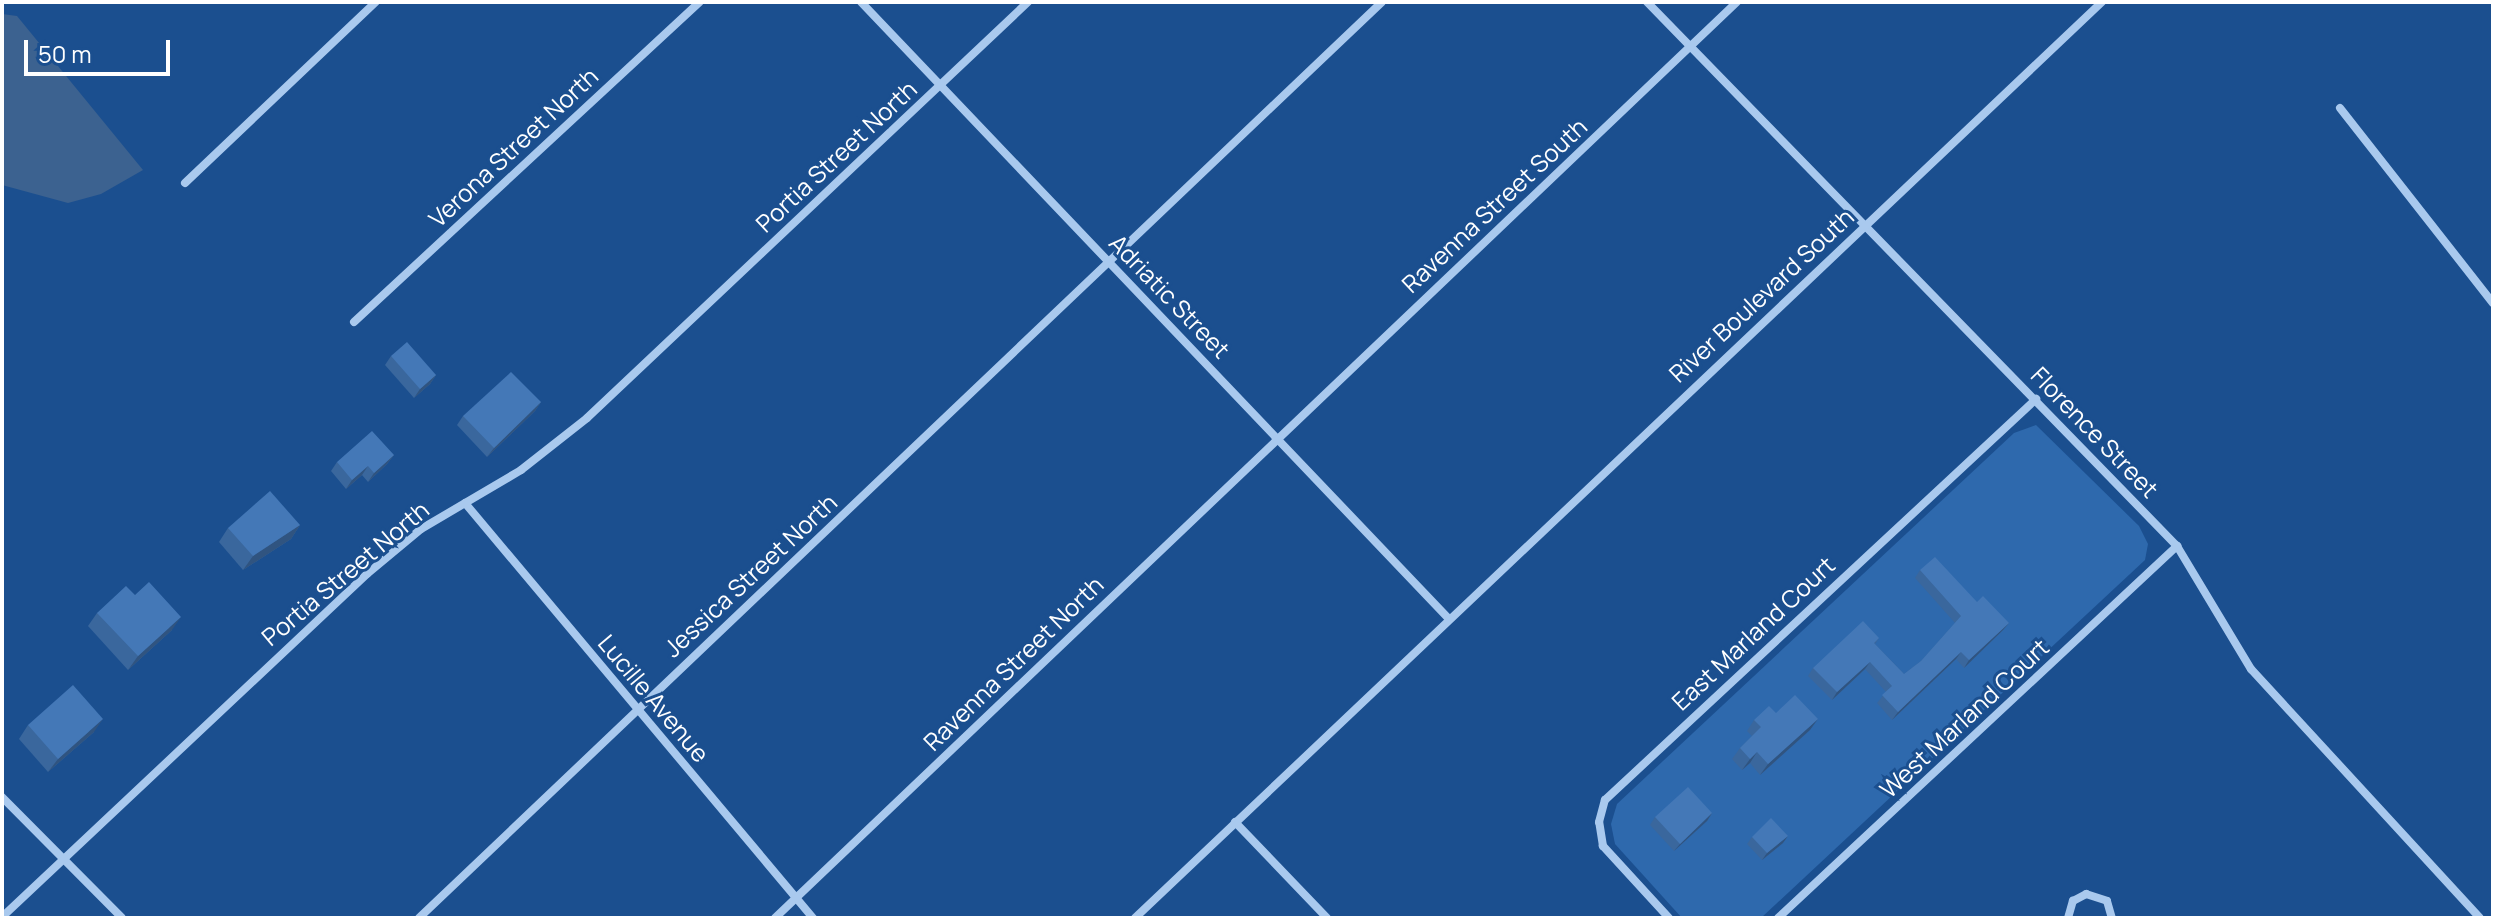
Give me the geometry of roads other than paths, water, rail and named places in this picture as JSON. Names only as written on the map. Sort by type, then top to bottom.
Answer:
[{"type":"street","points":[[185,183],[376,2]]},
{"type":"street","name":"Verona Street North","points":[[354,322],[699,2]]},
{"type":"street","name":"Adriatic Street","points":[[861,2],[1449,619]]},
{"type":"street","name":"Portia Street North","points":[[2,917],[66,859],[185,740],[367,574],[421,529],[521,470],[587,418],[1028,2]]},
{"type":"street","name":"Jessica Street North","points":[[419,918],[1382,2]]},
{"type":"street","name":"Florence Street","points":[[1647,2],[1862,227],[2036,399],[2177,546],[2251,669],[2480,918]]},
{"type":"street","name":"Ravenna Street South","points":[[1279,438],[1737,2]]},
{"type":"street","name":"River Boulevard South","points":[[1135,918],[2102,2]]},
{"type":"street","points":[[2340,108],[2493,303]]},
{"type":"street","name":"East Marland Court","points":[[1669,918],[1603,846],[1599,822],[1605,800],[2036,399]]},
{"type":"street","name":"Ravenna Street North","points":[[775,918],[1279,438]]},
{"type":"street","name":"Lucille Avenue","points":[[465,503],[813,918]]},
{"type":"street","name":"West Marland Court","points":[[1778,918],[2177,546]]},
{"type":"street","points":[[2,797],[122,918]]},
{"type":"street","points":[[1235,822],[1327,918]]},
{"type":"street","points":[[2068,918],[2073,901],[2086,894],[2107,901],[2112,918]]}]
